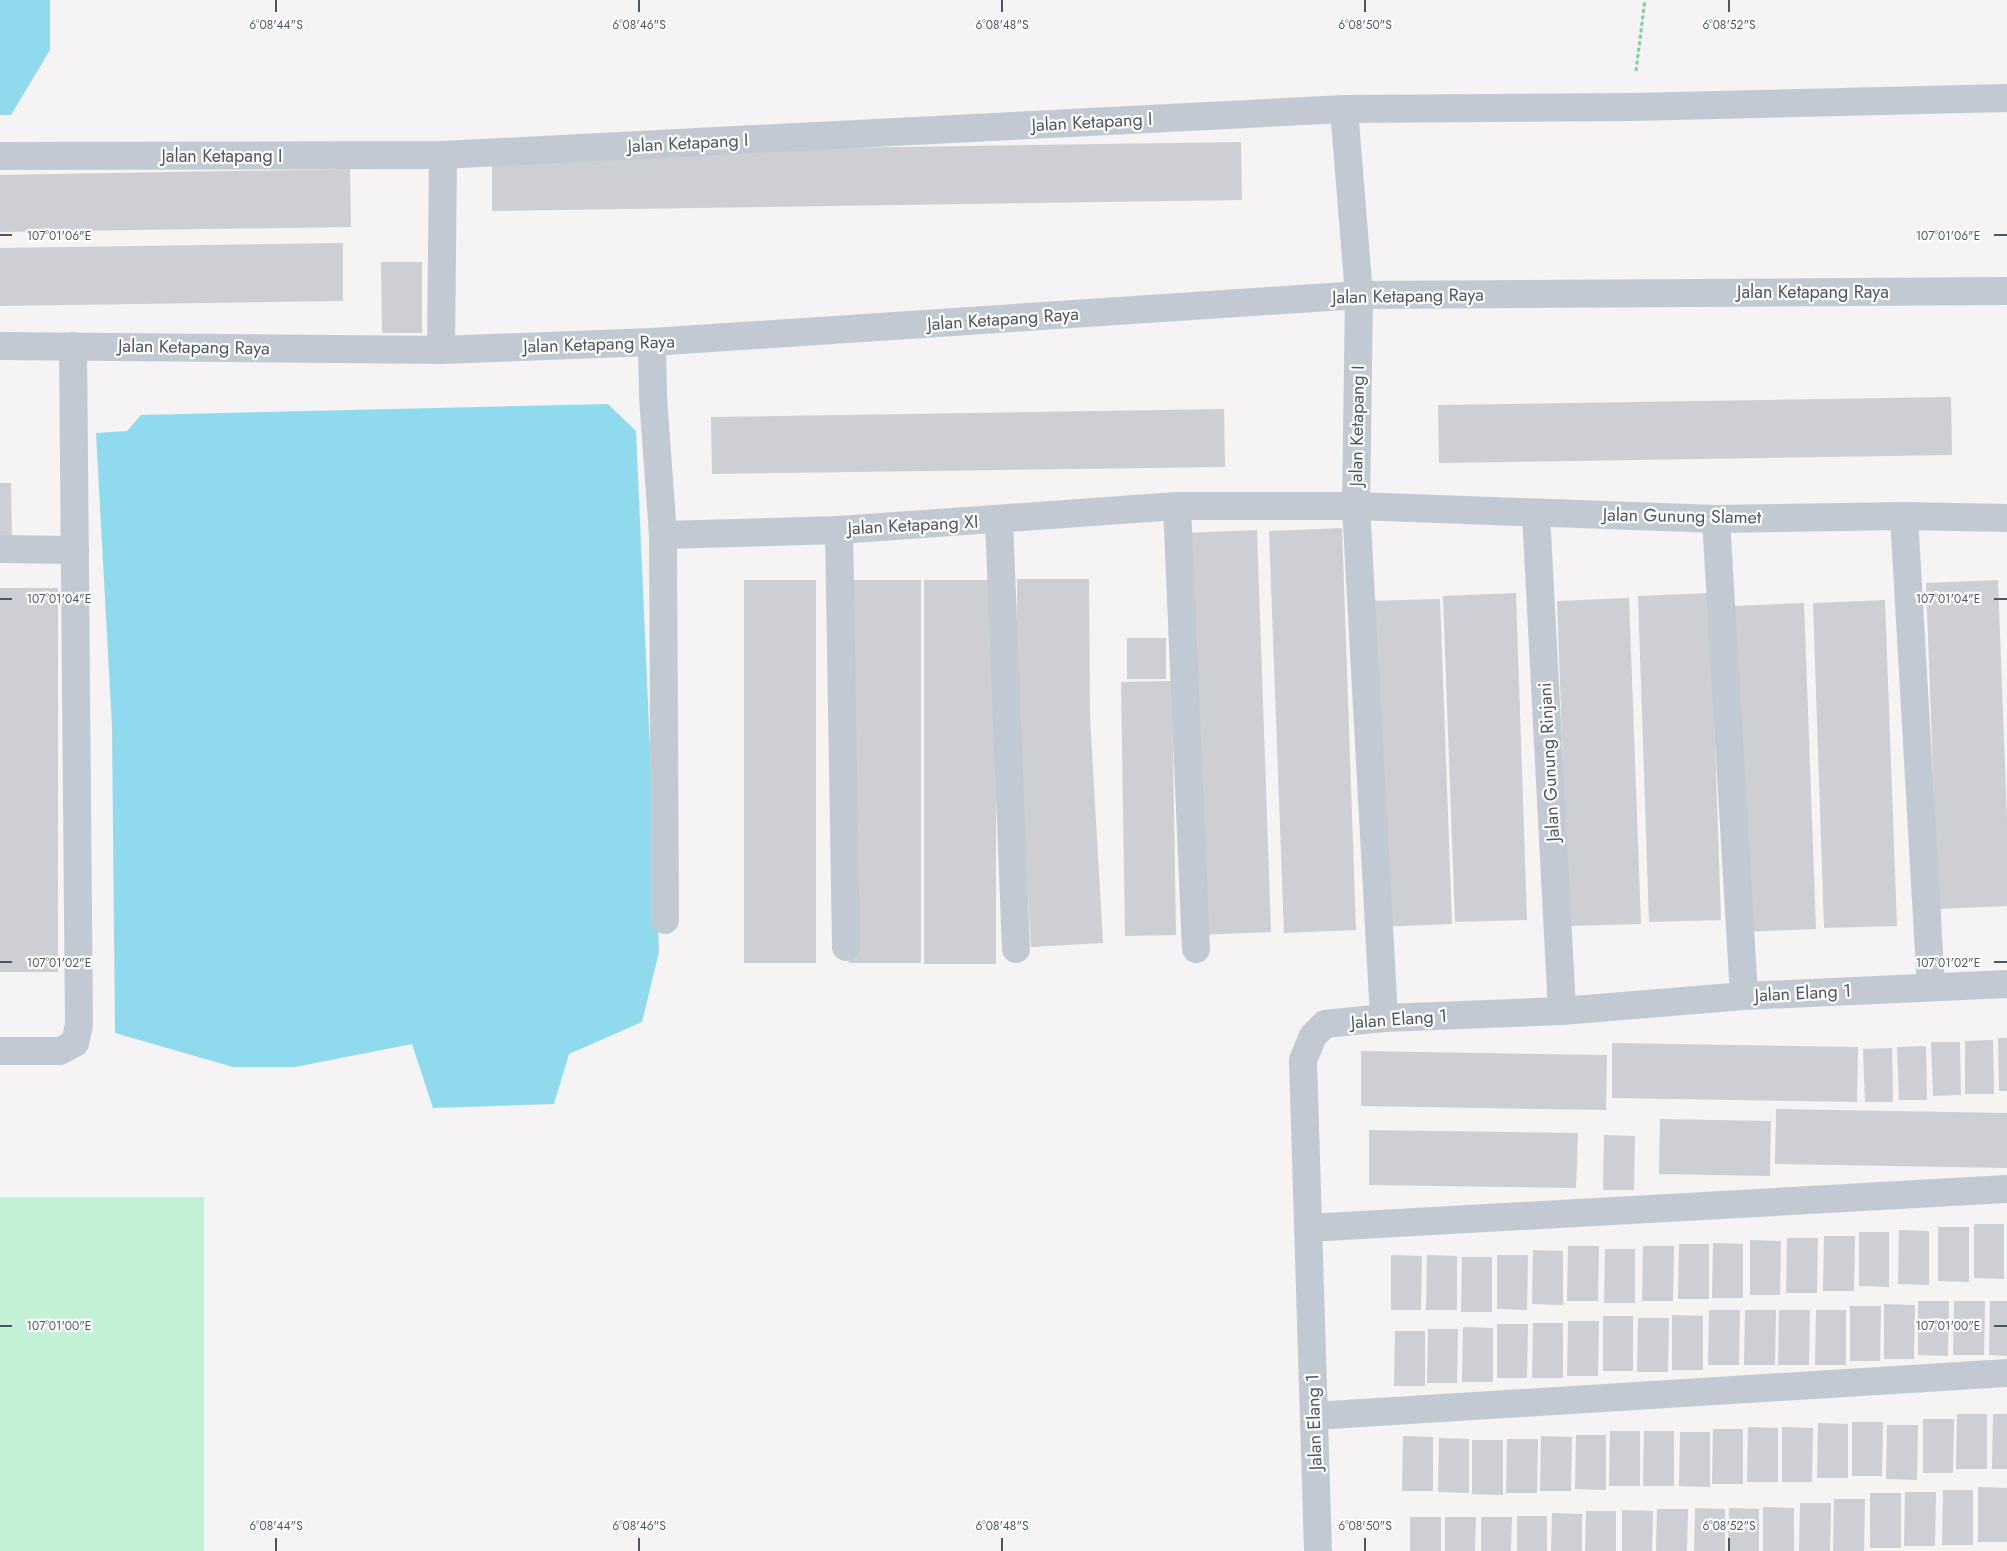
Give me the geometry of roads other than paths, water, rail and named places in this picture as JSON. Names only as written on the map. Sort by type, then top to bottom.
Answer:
[{"type":"street","points":[[1344,109],[1632,107],[2007,98]]},
{"type":"street","name":"Jalan Ketapang I","points":[[0,156],[443,155],[1344,109],[1359,295],[1356,506],[1384,1018]]},
{"type":"street","points":[[440,350],[443,155]]},
{"type":"street","name":"Jalan Ketapang Raya","points":[[0,346],[440,350],[652,342],[1359,295],[2007,290]]},
{"type":"street","points":[[652,342],[653,397],[663,535],[665,920]]},
{"type":"street","points":[[0,1052],[60,1051],[75,1043],[79,1025],[73,346]]},
{"type":"street","points":[[1177,506],[1196,949]]},
{"type":"street","name":"Jalan Ketapang XI","points":[[663,535],[838,530],[1177,506],[1356,506]]},
{"type":"street","name":"Jalan Gunung Slamet","points":[[1356,506],[1716,519],[1904,516],[2007,518]]},
{"type":"street","name":"Jalan Gunung Rinjani","points":[[1536,513],[1562,1011]]},
{"type":"street","points":[[1904,516],[1931,987]]},
{"type":"street","points":[[1716,519],[1744,996]]},
{"type":"street","points":[[999,520],[1016,949]]},
{"type":"street","points":[[838,530],[846,947]]},
{"type":"street","points":[[0,549],[75,550]]},
{"type":"street","name":"Jalan Elang 1","points":[[1318,1551],[1303,1060],[1313,1036],[1325,1024],[1384,1018],[1562,1011],[1744,996],[2007,984]]},
{"type":"street","points":[[1308,1228],[2007,1189]]},
{"type":"street","points":[[1314,1416],[2007,1373]]},
{"type":"water","points":[[0,0],[50,0],[50,50],[11,115],[0,115]]},
{"type":"water","points":[[608,404],[636,431],[659,952],[642,1022],[569,1054],[554,1104],[433,1108],[412,1044],[295,1067],[233,1067],[115,1033],[112,727],[96,433],[127,431],[141,415]]}]
